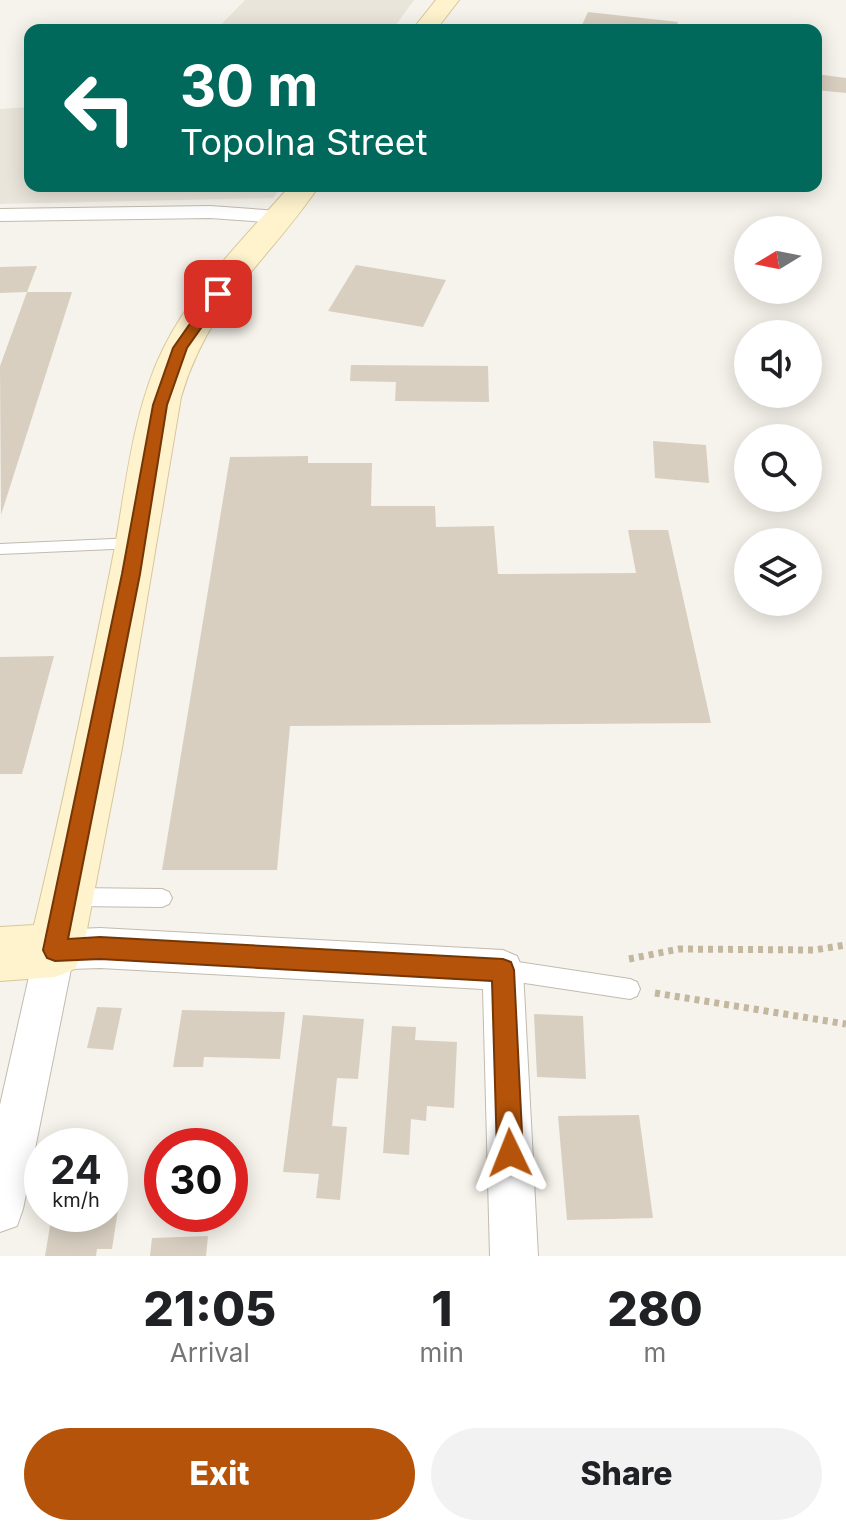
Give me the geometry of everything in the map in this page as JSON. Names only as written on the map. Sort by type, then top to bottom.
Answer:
[{"type":"main road","points":[[429,24],[448,0]]},
{"type":"main road","points":[[0,954],[55,950],[137,543],[160,405],[180,348],[205,310],[292,202]]},
{"type":"street","points":[[0,215],[210,212],[292,202]]},
{"type":"street","points":[[0,1209],[55,950],[100,948],[503,970],[514,1256]]},
{"type":"lane","points":[[0,549],[137,543]]},
{"type":"lane","points":[[67,897],[162,898]]},
{"type":"lane","points":[[503,970],[630,989]]},
{"type":"path","points":[[590,983],[597,967],[607,960],[638,959],[679,949],[792,947],[814,950],[846,945]]},
{"type":"path","points":[[630,989],[846,1024]]},
{"type":"shaded area","points":[[245,0],[414,0],[396,24],[222,24]]},
{"type":"shaded area","points":[[24,107],[24,192],[278,192],[273,198],[0,204],[0,109]]},
{"type":"building","points":[[588,12],[678,22],[677,24],[582,24]]},
{"type":"building","points":[[822,75],[846,78],[846,93],[822,91]]},
{"type":"building","points":[[356,265],[446,280],[423,327],[328,311]]},
{"type":"building","points":[[37,266],[27,292],[0,293],[0,267]]},
{"type":"building","points":[[27,292],[72,292],[1,515],[0,366]]},
{"type":"building","points":[[351,365],[488,366],[489,402],[395,401],[396,382],[350,381]]},
{"type":"building","points":[[653,441],[706,445],[709,483],[655,478]]},
{"type":"building","points":[[308,456],[308,463],[372,463],[371,506],[435,506],[436,527],[494,526],[498,574],[636,573],[628,530],[668,530],[711,723],[290,726],[277,870],[162,870],[230,457]]},
{"type":"building","points":[[54,656],[22,774],[0,774],[0,657]]},
{"type":"building","points":[[97,1007],[122,1008],[113,1050],[87,1048]]},
{"type":"building","points":[[182,1010],[285,1012],[280,1059],[204,1057],[203,1067],[173,1067]]},
{"type":"building","points":[[534,1014],[583,1016],[586,1079],[537,1077]]},
{"type":"building","points":[[303,1015],[364,1019],[358,1079],[337,1078],[332,1126],[347,1127],[340,1200],[316,1198],[319,1174],[283,1172]]},
{"type":"building","points":[[392,1026],[416,1027],[415,1040],[457,1042],[454,1108],[427,1106],[426,1121],[411,1119],[409,1155],[383,1153]]},
{"type":"building","points":[[639,1115],[653,1218],[567,1220],[558,1116]]},
{"type":"building","points":[[49,1232],[115,1232],[112,1249],[97,1249],[96,1256],[45,1256]]},
{"type":"building","points":[[208,1236],[206,1256],[150,1256],[152,1238]]},
{"type":"route","points":[[218,294],[180,348],[160,405],[137,543],[55,950],[100,948],[503,970],[510,1153]]}]
